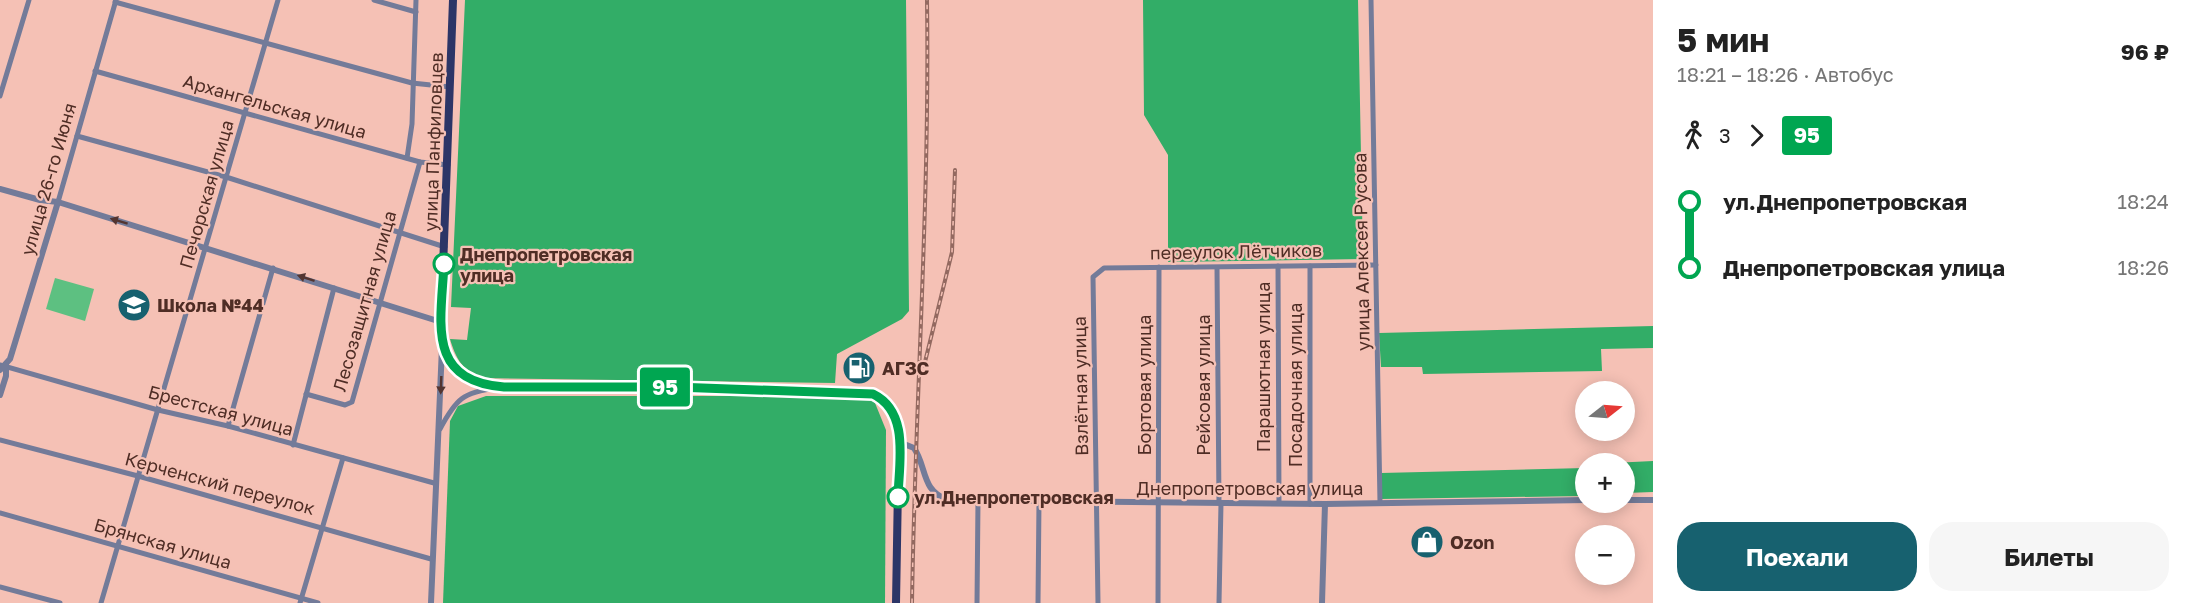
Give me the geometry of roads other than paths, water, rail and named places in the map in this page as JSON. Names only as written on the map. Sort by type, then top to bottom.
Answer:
[{"type":"main road","name":"улица Панфиловцев","points":[[441,322],[453,0]]},
{"type":"main road","points":[[441,322],[442,340],[455,370],[464,378],[488,386],[675,387],[873,394],[884,399],[895,414],[899,442],[896,603]]},
{"type":"street","points":[[0,96],[29,0]]},
{"type":"street","name":"Печорская улица","points":[[101,603],[278,0]]},
{"type":"street","points":[[374,0],[416,12]]},
{"type":"street","points":[[406,158],[412,124],[416,0]]},
{"type":"street","name":"улица Алексея Русова","points":[[1371,0],[1380,503]]},
{"type":"street","points":[[116,1],[412,83],[450,87]]},
{"type":"street","name":"улица 26-го Июня","points":[[0,395],[6,376],[2,367],[10,359],[24,315],[116,1]]},
{"type":"street","name":"Архангельская улица","points":[[96,71],[420,162],[448,165]]},
{"type":"street","points":[[77,136],[226,177],[445,247]]},
{"type":"street","name":"Лесозащитная улица","points":[[306,394],[345,405],[352,402],[420,162]]},
{"type":"street","points":[[0,189],[40,200],[58,202],[441,322]]},
{"type":"street","name":"переулок Лётчиков","points":[[1097,271],[1104,268],[1376,265]]},
{"type":"street","name":"Парашютная улица","points":[[1278,266],[1279,503]]},
{"type":"street","name":"Посадочная улица","points":[[1310,266],[1310,504]]},
{"type":"street","name":"Бортовая улица","points":[[1158,603],[1159,267]]},
{"type":"street","points":[[228,426],[273,268]]},
{"type":"street","name":"Рейсовая улица","points":[[1217,268],[1219,603]]},
{"type":"street","name":"Взлётная улица","points":[[1097,271],[1093,277],[1098,603]]},
{"type":"street","points":[[293,445],[334,288]]},
{"type":"street","points":[[431,603],[434,483],[440,429],[442,340]]},
{"type":"street","name":"Брестская улица","points":[[2,367],[434,483]]},
{"type":"street","points":[[440,429],[460,398],[467,394],[504,387]]},
{"type":"street","name":"Керченский переулок","points":[[0,440],[323,527],[431,559]]},
{"type":"street","name":"Днепропетровская улица","points":[[899,442],[914,448],[919,455],[925,479],[938,497],[948,500],[1310,504],[1575,500]]},
{"type":"street","points":[[301,601],[343,458]]},
{"type":"street","points":[[977,603],[978,500]]},
{"type":"street","points":[[1635,500],[1653,500]]},
{"type":"street","points":[[1038,603],[1039,501]]},
{"type":"street","points":[[1322,603],[1325,504]]},
{"type":"street","name":"Брянская улица","points":[[0,513],[118,545],[301,601],[318,603]]},
{"type":"street","points":[[0,587],[60,603]]},
{"type":"railway","points":[[912,603],[926,151],[927,0]]},
{"type":"railway","points":[[924,366],[952,252],[955,170]]},
{"type":"place","name":"Днепропетровская улица","points":[[444,264]]},
{"type":"place","name":"Школа №44","points":[[134,305]]},
{"type":"place","name":"АГЗС","points":[[859,368]]},
{"type":"place","name":"ул.Днепропетровская","points":[[898,497]]},
{"type":"place","name":"Ozon","points":[[1427,542]]}]
